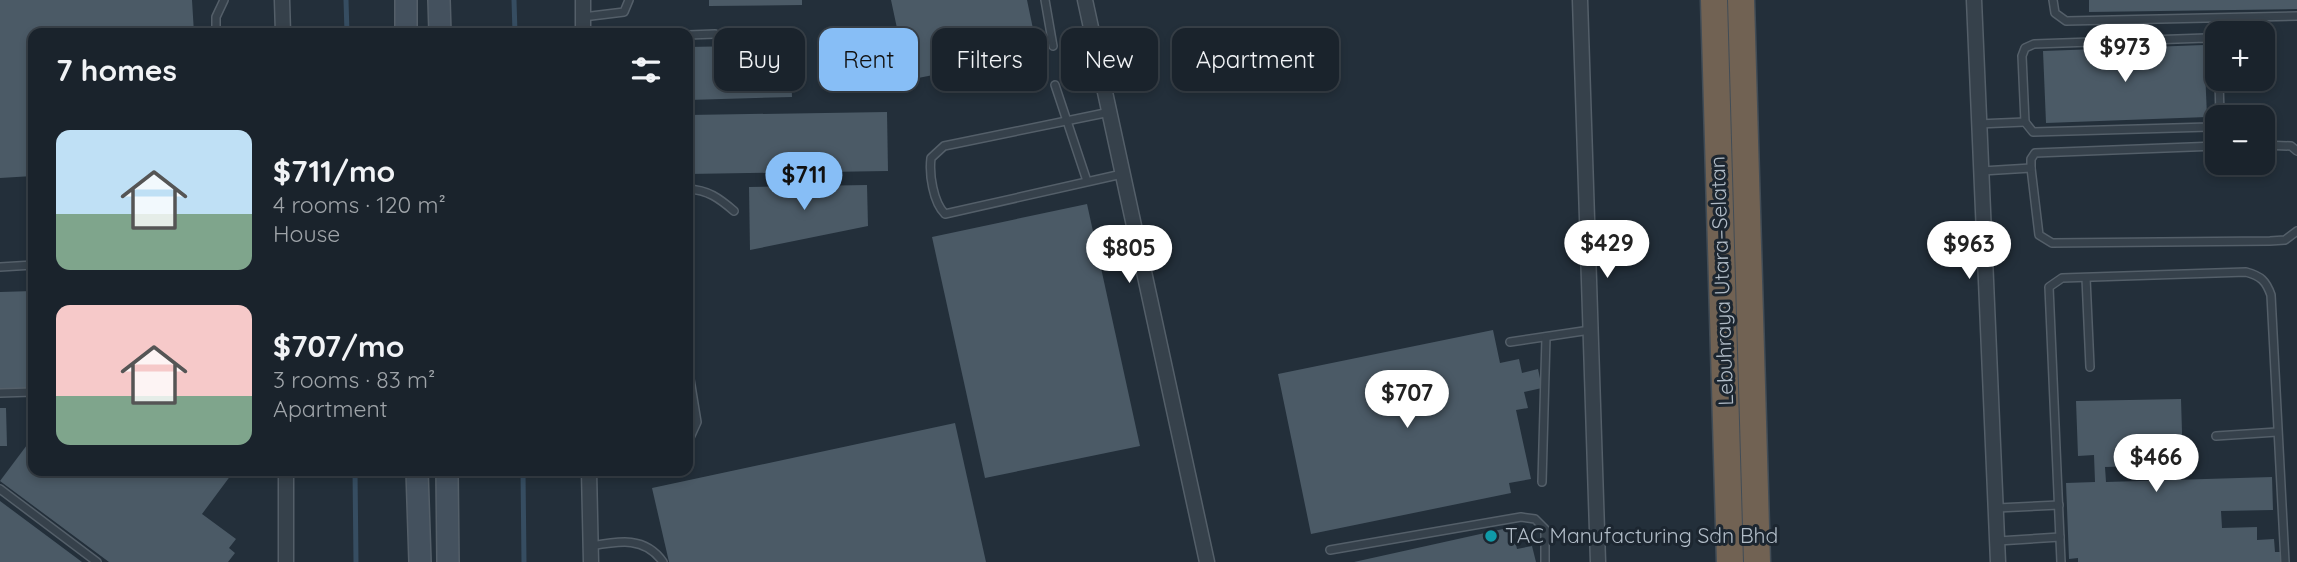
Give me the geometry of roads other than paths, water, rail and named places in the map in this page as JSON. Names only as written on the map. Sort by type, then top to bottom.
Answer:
[{"type":"highway","name":"Lebuhraya Utara–Selatan","points":[[1714,0],[1730,562]]},
{"type":"highway","name":"Lebuhraya Utara–Selatan","points":[[1741,0],[1757,562]]},
{"type":"main road","points":[[406,0],[406,28]]},
{"type":"main road","points":[[439,0],[440,28]]},
{"type":"main road","points":[[417,476],[419,562]]},
{"type":"main road","points":[[447,476],[448,562]]},
{"type":"street","points":[[282,0],[283,28]]},
{"type":"street","points":[[583,0],[583,28]]},
{"type":"street","points":[[1085,0],[1207,562]]},
{"type":"street","points":[[1580,0],[1598,562]]},
{"type":"street","points":[[1974,0],[1998,562]]},
{"type":"street","points":[[286,476],[286,562]]},
{"type":"street","points":[[589,476],[591,562]]},
{"type":"lane","points":[[216,28],[216,17],[224,0]]},
{"type":"lane","points":[[583,17],[624,12],[629,0]]},
{"type":"lane","points":[[1045,0],[1053,46]]},
{"type":"lane","points":[[2053,0],[2055,13],[2066,21],[2297,16]]},
{"type":"lane","points":[[693,35],[714,34]]},
{"type":"lane","points":[[2205,38],[2029,45],[2022,56],[2025,122],[2029,130],[2038,133],[2205,127]]},
{"type":"lane","points":[[1055,85],[1087,181]]},
{"type":"lane","points":[[1111,112],[944,146],[936,150],[930,167],[939,208],[945,214],[955,214],[1122,173]]},
{"type":"lane","points":[[1978,124],[2025,122]]},
{"type":"lane","points":[[2275,145],[2291,146],[2297,150]]},
{"type":"lane","points":[[2205,146],[2041,151],[2031,159],[2039,235],[2052,243],[2285,240],[2297,231]]},
{"type":"lane","points":[[1982,171],[2031,168]]},
{"type":"lane","points":[[693,189],[718,197],[734,211]]},
{"type":"lane","points":[[0,267],[28,265]]},
{"type":"lane","points":[[2061,562],[2047,295],[2054,281],[2246,272],[2258,275],[2267,284],[2271,295],[2285,562]]},
{"type":"lane","points":[[2085,278],[2090,367]]},
{"type":"lane","points":[[1510,342],[1591,329]]},
{"type":"lane","points":[[1542,482],[1546,337]]},
{"type":"lane","points":[[0,393],[28,392]]},
{"type":"lane","points":[[693,398],[697,422],[693,431]]},
{"type":"lane","points":[[2216,436],[2277,432]]},
{"type":"lane","points":[[0,489],[97,562]]},
{"type":"lane","points":[[1997,508],[2059,505]]},
{"type":"lane","points":[[1330,550],[1521,517],[1535,519],[1545,530],[1545,562]]},
{"type":"lane","points":[[1998,541],[2060,537]]},
{"type":"lane","points":[[591,546],[634,542],[649,546],[663,562]]},
{"type":"waterway","points":[[346,0],[347,28]]},
{"type":"waterway","points":[[514,0],[515,28]]},
{"type":"waterway","points":[[355,476],[356,562]]},
{"type":"waterway","points":[[523,476],[524,562]]},
{"type":"place","name":"TAC Manufacturing Sdn Bhd","points":[[1491,536]]}]
